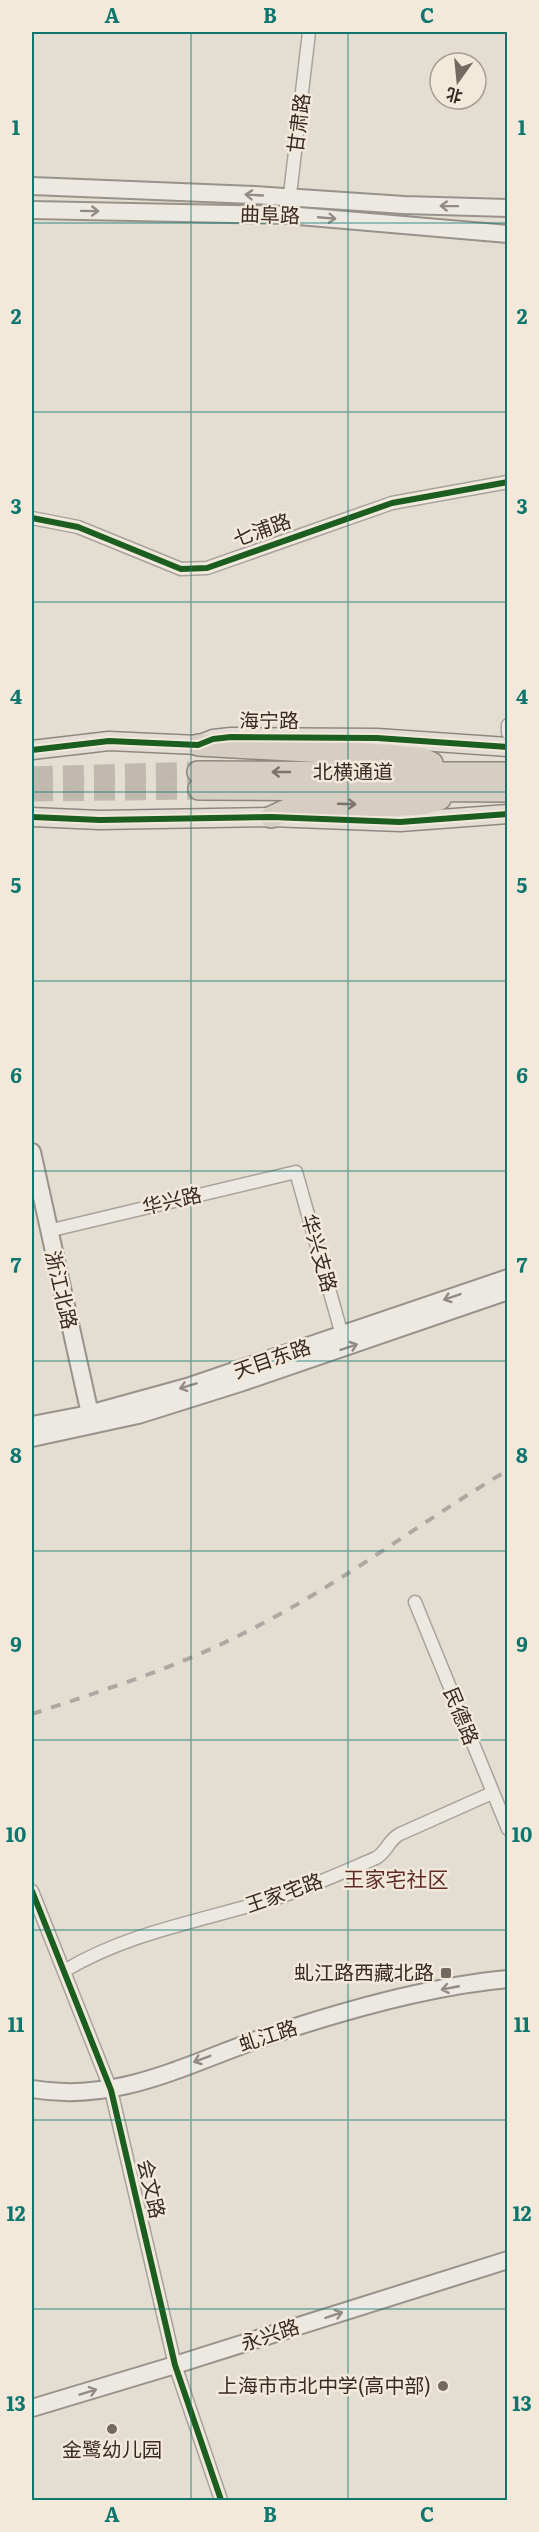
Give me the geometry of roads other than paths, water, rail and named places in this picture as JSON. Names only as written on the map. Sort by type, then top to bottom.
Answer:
[{"type":"highway","points":[[198,745],[423,759],[448,772]]},
{"type":"highway","name":"北横通道","points":[[507,772],[199,780],[507,791]]},
{"type":"highway","points":[[271,817],[302,803],[379,806],[421,804],[482,790]]},
{"type":"main road","name":"曲阜路","points":[[32,186],[507,208]]},
{"type":"main road","name":"曲阜路","points":[[32,210],[287,215],[507,234]]},
{"type":"main road","name":"海宁路","points":[[32,750],[109,741],[198,745],[213,739],[231,737],[366,738],[507,747]]},
{"type":"main road","points":[[32,817],[99,820],[271,817],[400,822],[507,814]]},
{"type":"main road","name":"浙江北路","points":[[32,1152],[91,1421]]},
{"type":"main road","name":"天目东路","points":[[32,1438],[91,1421],[507,1278]]},
{"type":"main road","name":"天目东路","points":[[32,1425],[138,1415],[243,1382],[507,1291]]},
{"type":"main road","name":"虬江路","points":[[32,2088],[64,2092],[111,2090],[143,2082],[220,2052],[298,2026],[412,1995],[507,1979]]},
{"type":"main road","name":"永兴路","points":[[32,2408],[507,2260]]},
{"type":"street","name":"甘肃路","points":[[287,215],[309,32]]},
{"type":"street","name":"七浦路","points":[[32,518],[58,522],[96,534],[181,569],[207,568],[392,504],[507,482]]},
{"type":"street","points":[[507,725],[507,733]]},
{"type":"street","name":"华兴路","points":[[48,1231],[296,1172]]},
{"type":"street","name":"华兴支路","points":[[296,1172],[342,1335]]},
{"type":"street","name":"民德路","points":[[415,1602],[507,1829]]},
{"type":"street","name":"王家宅路","points":[[64,1971],[116,1944],[273,1899],[316,1884],[376,1858],[384,1852],[390,1841],[400,1834],[493,1796],[507,1793]]},
{"type":"street","name":"会文路","points":[[32,1891],[111,2090],[175,2365],[220,2500]]},
{"type":"tunnel","points":[[32,777],[198,772]]},
{"type":"tunnel","points":[[32,791],[199,789]]},
{"type":"railway","points":[[32,1714],[166,1668],[244,1633],[312,1596],[508,1470]]},
{"type":"place","name":"虬江路西藏北路","points":[[446,1973]]},
{"type":"place","name":"上海市市北中学(高中部)","points":[[443,2386]]},
{"type":"place","name":"金鹭幼儿园","points":[[112,2429]]},
{"type":"district","name":"王家宅社区","points":[[396,1880]]}]
